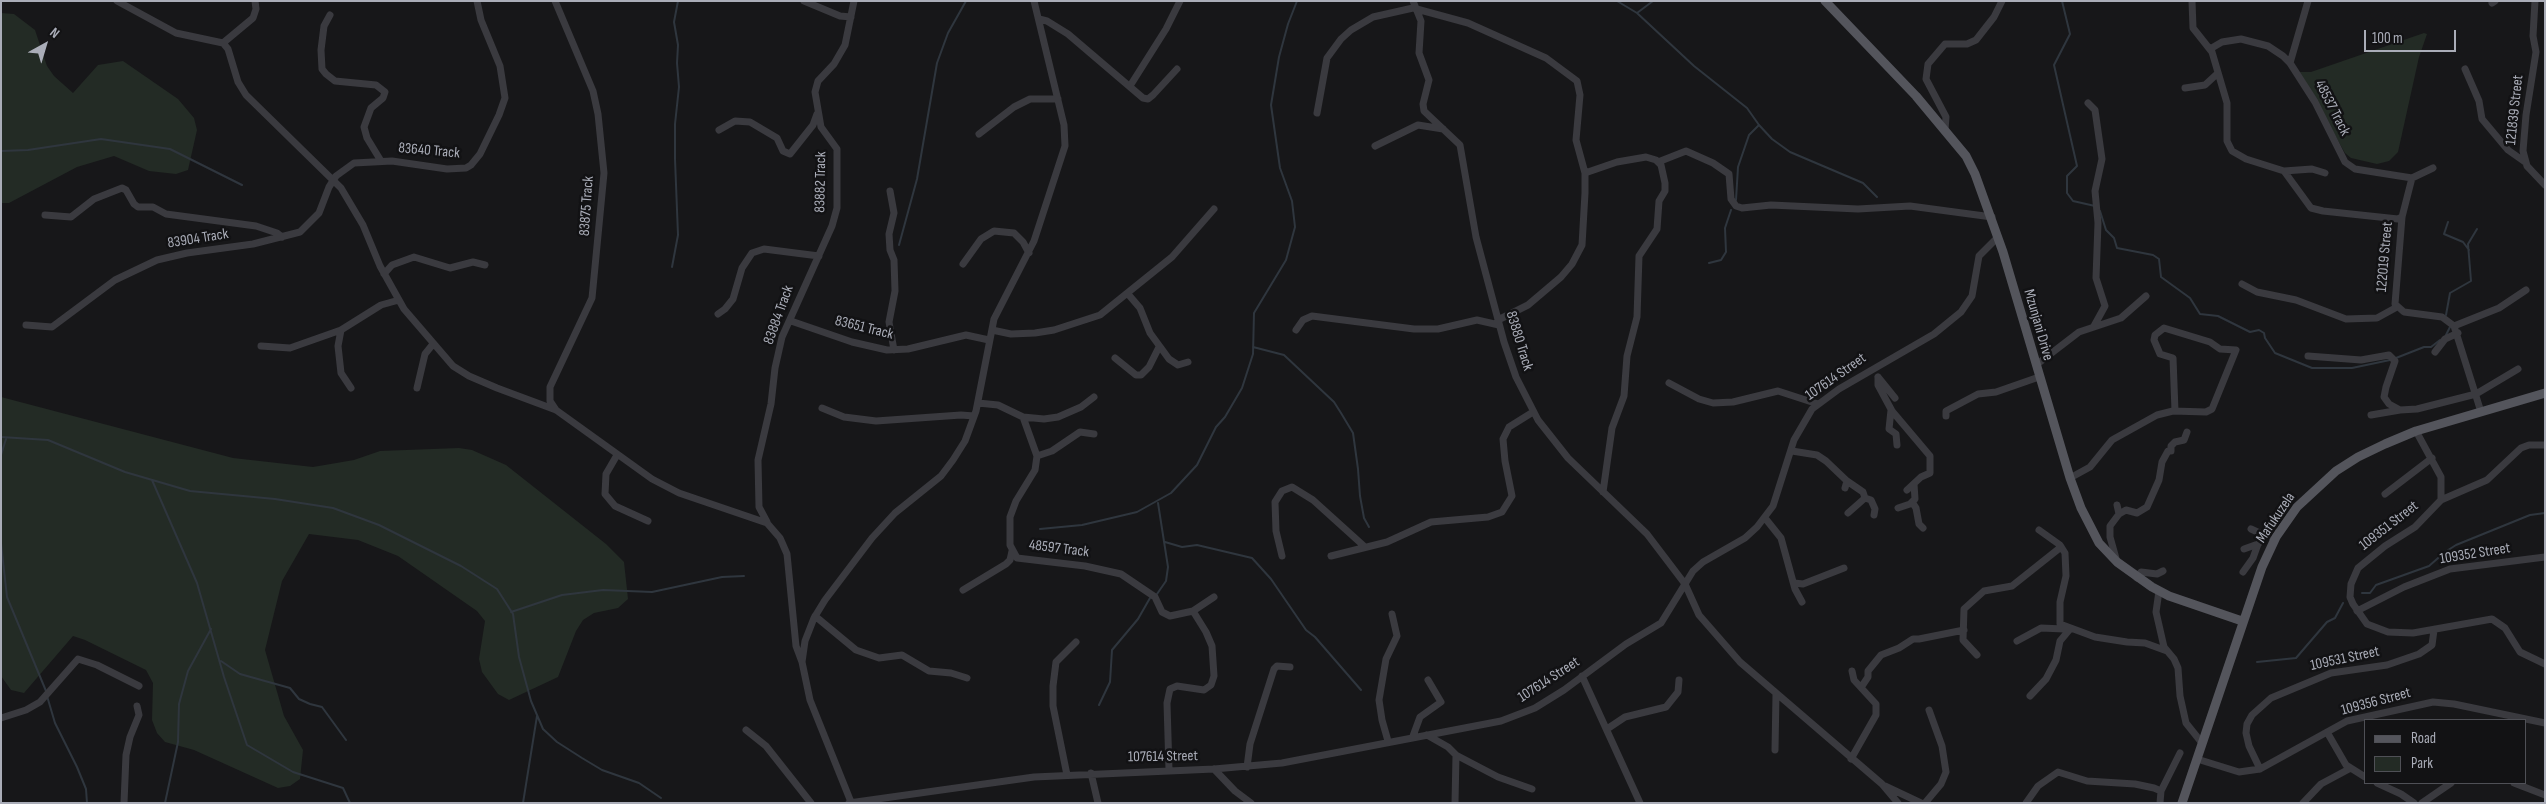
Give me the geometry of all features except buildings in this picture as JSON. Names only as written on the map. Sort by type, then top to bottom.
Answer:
[{"type":"main road","name":"Mzunjani Drive","points":[[1825,1],[1916,96],[1966,156],[1982,189],[1992,217],[2070,478],[2090,527],[2099,543],[2117,562],[2137,578],[2159,590],[2242,621]]},
{"type":"main road","name":"Mafukuzela","points":[[2182,803],[2242,621],[2276,536],[2303,501],[2336,471],[2358,456],[2416,431],[2545,393]]},
{"type":"street","points":[[117,1],[176,33],[223,43],[228,49],[233,69],[246,95],[333,180],[352,205],[384,274],[399,300],[433,344],[453,366],[469,376],[556,410],[616,455],[652,479],[680,493],[767,523]]},
{"type":"street","points":[[223,43],[249,23],[255,14],[254,1]]},
{"type":"street","name":"83640 Track","points":[[333,180],[345,167],[354,162],[381,161],[447,169],[466,168],[480,154],[500,115],[505,98],[500,66],[481,20],[477,1]]},
{"type":"street","name":"83875 Track","points":[[555,1],[593,91],[598,114],[604,173],[592,298],[550,387],[550,401],[556,410]]},
{"type":"street","points":[[804,1],[840,16],[851,17]]},
{"type":"street","name":"83882 Track","points":[[819,256],[832,226],[837,208],[838,154],[836,146],[821,127],[817,112],[816,85],[845,45],[854,1]]},
{"type":"street","points":[[802,662],[805,641],[815,616],[872,538],[895,514],[941,476],[964,441],[974,416],[998,308],[1029,252],[1065,146],[1064,125],[1034,1]]},
{"type":"street","points":[[1130,86],[1166,29],[1180,1]]},
{"type":"street","points":[[1413,1],[1417,9]]},
{"type":"street","points":[[1945,130],[1946,117],[1926,79],[1928,64],[1945,44],[1967,44],[1976,40],[1994,18],[2002,1]]},
{"type":"street","points":[[2192,1],[2193,28],[2210,49],[2228,103],[2226,127],[2229,147],[2246,159],[2284,171],[2312,169],[2325,173]]},
{"type":"street","points":[[2290,63],[2308,1]]},
{"type":"street","name":"121839 Street","points":[[2535,1],[2533,36],[2536,52],[2526,115],[2525,162],[2545,185]]},
{"type":"street","points":[[1296,330],[1306,318],[1312,316],[1414,329],[1438,329],[1477,320],[1498,322],[1533,300],[1561,277],[1572,264],[1582,245],[1583,236],[1584,173],[1576,140],[1580,95],[1577,81],[1546,58],[1468,23],[1417,9],[1406,9],[1373,17],[1351,30],[1341,39],[1327,58],[1317,113]]},
{"type":"street","name":"83880 Track","points":[[1417,9],[1421,21],[1418,53],[1429,80],[1423,104],[1424,111],[1456,140],[1462,150],[1475,234],[1498,322],[1516,377],[1533,412],[1543,428],[1568,458],[1638,524],[1685,584],[1699,615],[1740,662],[1882,784]]},
{"type":"street","points":[[330,15],[324,26],[321,50],[322,69],[335,81],[376,84],[382,87],[385,92],[383,98],[371,108],[364,127],[367,138],[381,161]]},
{"type":"street","points":[[1039,20],[1047,21],[1068,34],[1143,98],[1148,99],[1167,82],[1177,69]]},
{"type":"street","name":"48537 Track","points":[[2210,49],[2222,42],[2241,39],[2268,46],[2290,63],[2322,113],[2345,162],[2362,172],[2412,178]]},
{"type":"street","points":[[2465,69],[2479,101],[2482,119],[2508,150],[2525,162]]},
{"type":"street","points":[[2185,88],[2205,86],[2218,73]]},
{"type":"street","points":[[979,134],[1014,107],[1030,99],[1058,99]]},
{"type":"street","points":[[2088,103],[2096,110],[2102,159],[2095,191],[2098,223],[2096,278],[2105,306],[2094,326]]},
{"type":"street","points":[[719,130],[735,121],[750,122],[777,138],[783,151],[790,154],[813,125],[817,112]]},
{"type":"street","points":[[1375,146],[1418,125],[1444,129]]},
{"type":"street","points":[[1658,162],[1686,152],[1713,162],[1729,174],[1731,199],[1736,206],[1742,208],[1771,205],[1864,209],[1910,206],[1992,217]]},
{"type":"street","points":[[1584,173],[1631,159],[1646,157],[1658,162],[1664,174],[1664,191],[1659,202],[1657,229],[1639,256],[1638,317],[1627,356],[1624,396],[1611,433],[1603,492]]},
{"type":"street","points":[[2412,178],[2434,168]]},
{"type":"street","points":[[2284,171],[2312,208],[2338,213],[2398,219],[2402,217]]},
{"type":"street","name":"122019 Street","points":[[2412,178],[2402,217],[2394,299],[2398,307],[2404,312],[2442,318],[2456,330]]},
{"type":"street","name":"83904 Track","points":[[26,325],[52,327],[110,283],[157,260],[172,255],[282,238],[300,232],[320,213],[333,180]]},
{"type":"street","points":[[45,215],[72,217],[94,199],[125,189],[138,207],[152,207],[166,214],[256,226],[278,233],[282,238]]},
{"type":"street","points":[[890,191],[894,212],[889,234],[890,250],[894,260],[895,291],[889,322],[894,350]]},
{"type":"street","points":[[992,330],[1011,334],[1054,330],[1100,314],[1128,294],[1185,245],[1214,209]]},
{"type":"street","points":[[963,264],[981,239],[994,230],[1014,233],[1024,242],[1029,252]]},
{"type":"street","name":"107614 Street","points":[[850,802],[1025,778],[1091,773],[1247,767],[1304,760],[1388,741],[1516,717],[1542,704],[1626,644],[1661,623],[1693,571],[1703,562],[1745,538],[1765,518],[1773,506],[1801,425],[1818,404],[1871,369],[1934,334],[1961,312],[1972,296],[1980,256],[1998,237]]},
{"type":"street","points":[[718,314],[732,302],[742,268],[752,253],[764,249],[819,256]]},
{"type":"street","name":"83884 Track","points":[[819,256],[802,290],[791,321],[782,337],[774,368],[771,404],[759,455],[759,507],[767,523],[780,538],[787,554],[796,646],[802,662],[810,700],[850,802]]},
{"type":"street","points":[[384,274],[392,265],[414,257],[450,268],[473,262],[485,265]]},
{"type":"street","points":[[2242,284],[2257,292],[2296,300],[2346,319],[2377,318],[2398,307]]},
{"type":"street","points":[[2435,352],[2456,330],[2500,308],[2526,290]]},
{"type":"street","points":[[1128,294],[1140,308],[1144,322],[1159,347],[1174,364],[1188,362]]},
{"type":"street","points":[[2036,365],[2066,340],[2094,326],[2121,318],[2146,296]]},
{"type":"street","points":[[261,346],[286,349],[340,330],[381,304],[399,300]]},
{"type":"street","name":"83651 Track","points":[[791,321],[858,344],[894,350],[971,335],[990,340]]},
{"type":"street","points":[[2070,478],[2090,468],[2112,440],[2162,412],[2206,412],[2212,409],[2236,350],[2220,349],[2210,342],[2164,328],[2155,334],[2154,340],[2160,354],[2173,358],[2175,411]]},
{"type":"street","points":[[340,330],[338,346],[341,373],[351,388]]},
{"type":"street","points":[[2456,330],[2481,412]]},
{"type":"street","points":[[417,388],[423,359],[433,344]]},
{"type":"street","points":[[1115,358],[1136,375],[1141,375],[1149,367],[1159,347]]},
{"type":"street","points":[[2308,356],[2361,360],[2389,355],[2395,361],[2384,398],[2389,404],[2400,410]]},
{"type":"street","points":[[1871,369],[1895,398]]},
{"type":"street","points":[[2371,415],[2417,409],[2476,394],[2518,369]]},
{"type":"street","points":[[1878,377],[1878,385],[1891,410],[1930,456],[1930,473],[1907,490]]},
{"type":"street","points":[[1946,416],[1946,411],[1978,394],[1996,392],[2039,377]]},
{"type":"street","points":[[1668,383],[1699,399],[1713,403],[1733,402],[1778,391],[1818,404]]},
{"type":"street","points":[[978,403],[998,405],[1023,416],[1044,419],[1058,417],[1081,406],[1094,397]]},
{"type":"street","points":[[822,408],[844,417],[876,421],[961,415],[974,416]]},
{"type":"street","points":[[1891,410],[1889,429],[1896,434],[1897,445]]},
{"type":"street","points":[[1331,556],[1387,542],[1431,522],[1488,517],[1502,512],[1512,496],[1504,461],[1503,439],[1509,427],[1533,412]]},
{"type":"street","points":[[1023,416],[1037,456],[1052,452],[1080,432],[1094,434]]},
{"type":"street","name":"109351 Street","points":[[2357,611],[2350,597],[2351,584],[2358,568],[2385,546],[2415,527],[2441,500],[2441,477],[2416,431]]},
{"type":"street","points":[[2117,562],[2110,537],[2110,526],[2119,514],[2126,510],[2137,514],[2147,507],[2159,480],[2162,462],[2168,451],[2171,451],[2171,446],[2175,442],[2184,440],[2187,432]]},
{"type":"street","points":[[2441,500],[2487,480],[2521,448],[2530,445],[2545,445]]},
{"type":"street","points":[[1792,451],[1817,454],[1837,469],[1846,484],[1863,492],[1865,498],[1870,500],[1875,509],[1874,515]]},
{"type":"street","points":[[616,455],[606,474],[604,494],[615,506],[648,521]]},
{"type":"street","name":"48597 Track","points":[[1037,456],[1035,470],[1012,508],[1010,521],[1012,551],[1021,558],[1085,566],[1121,574],[1156,598],[1164,614],[1175,616],[1192,611],[1214,597]]},
{"type":"street","points":[[2385,494],[2432,458]]},
{"type":"street","points":[[1898,508],[1915,499],[1914,484]]},
{"type":"street","points":[[1282,556],[1276,531],[1275,502],[1282,491],[1292,487],[1303,491],[1314,500],[1365,547]]},
{"type":"street","points":[[1848,513],[1865,498]]},
{"type":"street","points":[[1912,502],[1916,508],[1919,524],[1923,528]]},
{"type":"street","points":[[2116,505],[2119,514]]},
{"type":"street","points":[[1765,518],[1781,538],[1794,583],[1802,602]]},
{"type":"street","points":[[2251,529],[2266,536],[2276,536]]},
{"type":"street","points":[[2039,530],[2061,547],[2065,553],[2066,576],[2059,619],[2060,624],[2070,629],[2105,639],[2145,643],[2167,651]]},
{"type":"street","points":[[2244,550],[2258,544],[2266,536]]},
{"type":"street","points":[[2243,572],[2253,558],[2258,544]]},
{"type":"street","points":[[1977,655],[1962,640],[1964,609],[1984,591],[2012,586],[2061,547]]},
{"type":"street","points":[[963,590],[1006,564],[1010,560],[1012,551]]},
{"type":"street","name":"109352 Street","points":[[2357,611],[2404,587],[2450,569],[2545,557]]},
{"type":"street","points":[[1794,583],[1803,584],[1844,568]]},
{"type":"street","points":[[2137,578],[2141,572],[2156,574],[2163,570]]},
{"type":"street","points":[[2159,590],[2156,612],[2164,647],[2178,668],[2180,696],[2186,723],[2202,743]]},
{"type":"street","points":[[1170,770],[1167,703],[1170,689],[1177,686],[1204,690],[1211,685],[1214,676],[1212,646],[1206,632],[1192,611]]},
{"type":"street","points":[[2357,611],[2367,624],[2388,632],[2434,630],[2467,622],[2492,620],[2504,628],[2520,652],[2545,664]]},
{"type":"street","points":[[1388,741],[1379,700],[1386,659],[1397,636],[1392,614]]},
{"type":"street","points":[[815,616],[856,650],[879,658],[902,655],[929,672],[951,673],[967,678]]},
{"type":"street","points":[[2018,641],[2041,628],[2070,629]]},
{"type":"street","points":[[2030,696],[2046,679],[2056,660],[2060,641],[2070,629]]},
{"type":"street","points":[[1862,686],[1868,678],[1868,671],[1881,655],[1899,648],[1914,638],[1919,639],[1964,630]]},
{"type":"street","name":"109531 Street","points":[[2260,769],[2249,746],[2246,733],[2247,724],[2252,715],[2271,698],[2331,673],[2386,665],[2419,654],[2432,645],[2434,630]]},
{"type":"street","points":[[1067,775],[1053,706],[1053,686],[1056,662],[1076,642]]},
{"type":"street","points":[[1,718],[26,710],[40,702],[78,659],[97,665],[139,686]]},
{"type":"street","points":[[1247,767],[1250,744],[1274,669],[1277,666],[1290,667]]},
{"type":"street","points":[[1851,759],[1876,714],[1876,704],[1862,686],[1854,680],[1852,671]]},
{"type":"street","points":[[1582,676],[1640,803]]},
{"type":"street","points":[[1413,736],[1420,718],[1441,702],[1428,680]]},
{"type":"street","points":[[1607,729],[1625,717],[1666,706],[1678,692],[1679,680]]},
{"type":"street","points":[[1775,750],[1776,694]]},
{"type":"street","name":"109356 Street","points":[[2197,759],[2239,772],[2260,769],[2278,761],[2347,721],[2434,702],[2454,704],[2526,719]]},
{"type":"street","points":[[124,803],[126,755],[130,737],[139,715],[137,706]]},
{"type":"street","points":[[1925,803],[1942,784],[1946,772],[1940,739],[1929,710]]},
{"type":"street","name":"109356 Street","points":[[2526,719],[2545,723]]},
{"type":"street","points":[[746,730],[766,746],[812,803]]},
{"type":"street","points":[[2327,732],[2349,769],[2364,776]]},
{"type":"street","points":[[1427,735],[1448,747],[1456,755],[1498,778],[1532,789]]},
{"type":"street","points":[[2160,803],[2162,791],[2180,753]]},
{"type":"street","points":[[1455,803],[1456,755]]},
{"type":"street","points":[[1214,769],[1234,791],[1250,803]]},
{"type":"street","points":[[2304,803],[2321,784],[2349,769]]},
{"type":"street","points":[[2026,803],[2038,786],[2058,772],[2087,781],[2135,784],[2162,791]]},
{"type":"street","points":[[1091,773],[1098,803]]},
{"type":"street","points":[[1882,784],[1898,803]]},
{"type":"street","points":[[1882,784],[1921,803]]},
{"type":"street","points":[[2379,784],[2401,794],[2414,803]]},
{"type":"street","points":[[2422,803],[2450,784]]},
{"type":"street","points":[[2517,784],[2545,794]]},
{"type":"green space","points":[[1,13],[14,14],[35,30],[47,66],[54,76],[73,93],[98,65],[123,61],[178,99],[194,118],[197,130],[188,170],[176,174],[149,171],[114,156],[77,167],[9,203],[1,203]]},
{"type":"green space","points":[[2424,33],[2427,34],[2419,57],[2398,152],[2389,161],[2377,164],[2351,158],[2345,153],[2299,72],[2311,72]]},
{"type":"green space","points":[[1,397],[233,458],[313,467],[354,460],[380,451],[459,448],[472,450],[506,465],[606,544],[624,562],[628,599],[618,608],[594,613],[583,620],[576,631],[558,677],[509,700],[498,694],[482,672],[479,659],[485,621],[477,611],[398,556],[358,540],[309,534],[282,581],[265,650],[284,716],[303,750],[300,779],[290,786],[278,788],[194,750],[165,742],[157,733],[152,720],[153,683],[146,670],[85,640],[73,636],[24,693],[11,690],[1,676]]},
{"type":"waterway","points":[[672,267],[678,235],[675,124],[679,87],[678,45],[674,22],[678,1]]},
{"type":"waterway","points":[[899,245],[917,179],[937,63],[948,33],[966,1]]},
{"type":"waterway","points":[[1040,529],[1082,525],[1137,512],[1171,493],[1197,465],[1216,427],[1225,417],[1242,388],[1253,354],[1254,313],[1286,260],[1295,227],[1292,201],[1280,168],[1271,105],[1279,57],[1288,24],[1297,1]]},
{"type":"waterway","points":[[1617,1],[1637,13],[1694,66],[1747,108],[1772,139],[1790,152],[1863,183],[1877,197]]},
{"type":"waterway","points":[[1637,13],[1653,1]]},
{"type":"waterway","points":[[2062,1],[2070,34],[2054,65],[2077,166],[2067,176],[2067,193],[2073,201],[2095,206]]},
{"type":"waterway","points":[[1736,200],[1738,167],[1749,135],[1759,125]]},
{"type":"waterway","points":[[1,151],[28,150],[101,139],[170,149],[242,185]]},
{"type":"waterway","points":[[1709,263],[1721,260],[1726,252],[1725,228],[1731,210]]},
{"type":"waterway","points":[[2100,211],[2106,230],[2114,238],[2117,248],[2153,255],[2159,259],[2161,277],[2190,298],[2200,314],[2218,316],[2250,332],[2259,330],[2264,333],[2265,338],[2275,353],[2312,368],[2352,368],[2390,360]]},
{"type":"waterway","points":[[2448,222],[2444,234],[2463,242],[2469,250]]},
{"type":"waterway","points":[[2446,315],[2450,293],[2471,281],[2468,244],[2477,229]]},
{"type":"waterway","points":[[2446,335],[2450,327]]},
{"type":"waterway","points":[[2396,358],[2424,347],[2431,347],[2440,340]]},
{"type":"waterway","points":[[1253,347],[1284,355],[1334,402],[1353,433],[1360,496],[1364,518],[1369,527]]},
{"type":"waterway","points":[[1,437],[48,440],[125,472],[190,491],[275,499],[333,508],[379,525],[461,566],[497,589],[513,614],[519,657],[531,701],[543,729],[557,742],[602,770],[639,783],[661,798]]},
{"type":"waterway","points":[[1,455],[6,439]]},
{"type":"waterway","points":[[152,480],[197,583],[224,677],[247,745],[293,772],[343,788],[350,803]]},
{"type":"waterway","points":[[1157,594],[1166,581],[1168,567],[1158,503]]},
{"type":"waterway","points":[[2362,593],[2370,593],[2376,585],[2429,566],[2456,545],[2530,515],[2545,513]]},
{"type":"waterway","points":[[1165,542],[1182,547],[1197,545],[1252,558],[1271,579],[1306,630],[1315,637],[1361,690]]},
{"type":"waterway","points":[[1,543],[7,597],[46,691]]},
{"type":"waterway","points":[[511,612],[562,595],[603,590],[652,592],[722,577],[744,576]]},
{"type":"waterway","points":[[1099,705],[1110,682],[1112,650],[1138,619],[1150,598]]},
{"type":"waterway","points":[[2257,662],[2296,658],[2327,622],[2335,618],[2343,603]]},
{"type":"waterway","points":[[165,803],[178,742],[179,704],[188,671],[211,629]]},
{"type":"waterway","points":[[221,661],[240,674],[290,688],[299,699],[322,707],[346,740]]},
{"type":"waterway","points":[[47,696],[55,723],[86,789],[87,803]]},
{"type":"waterway","points":[[523,803],[537,716]]}]
